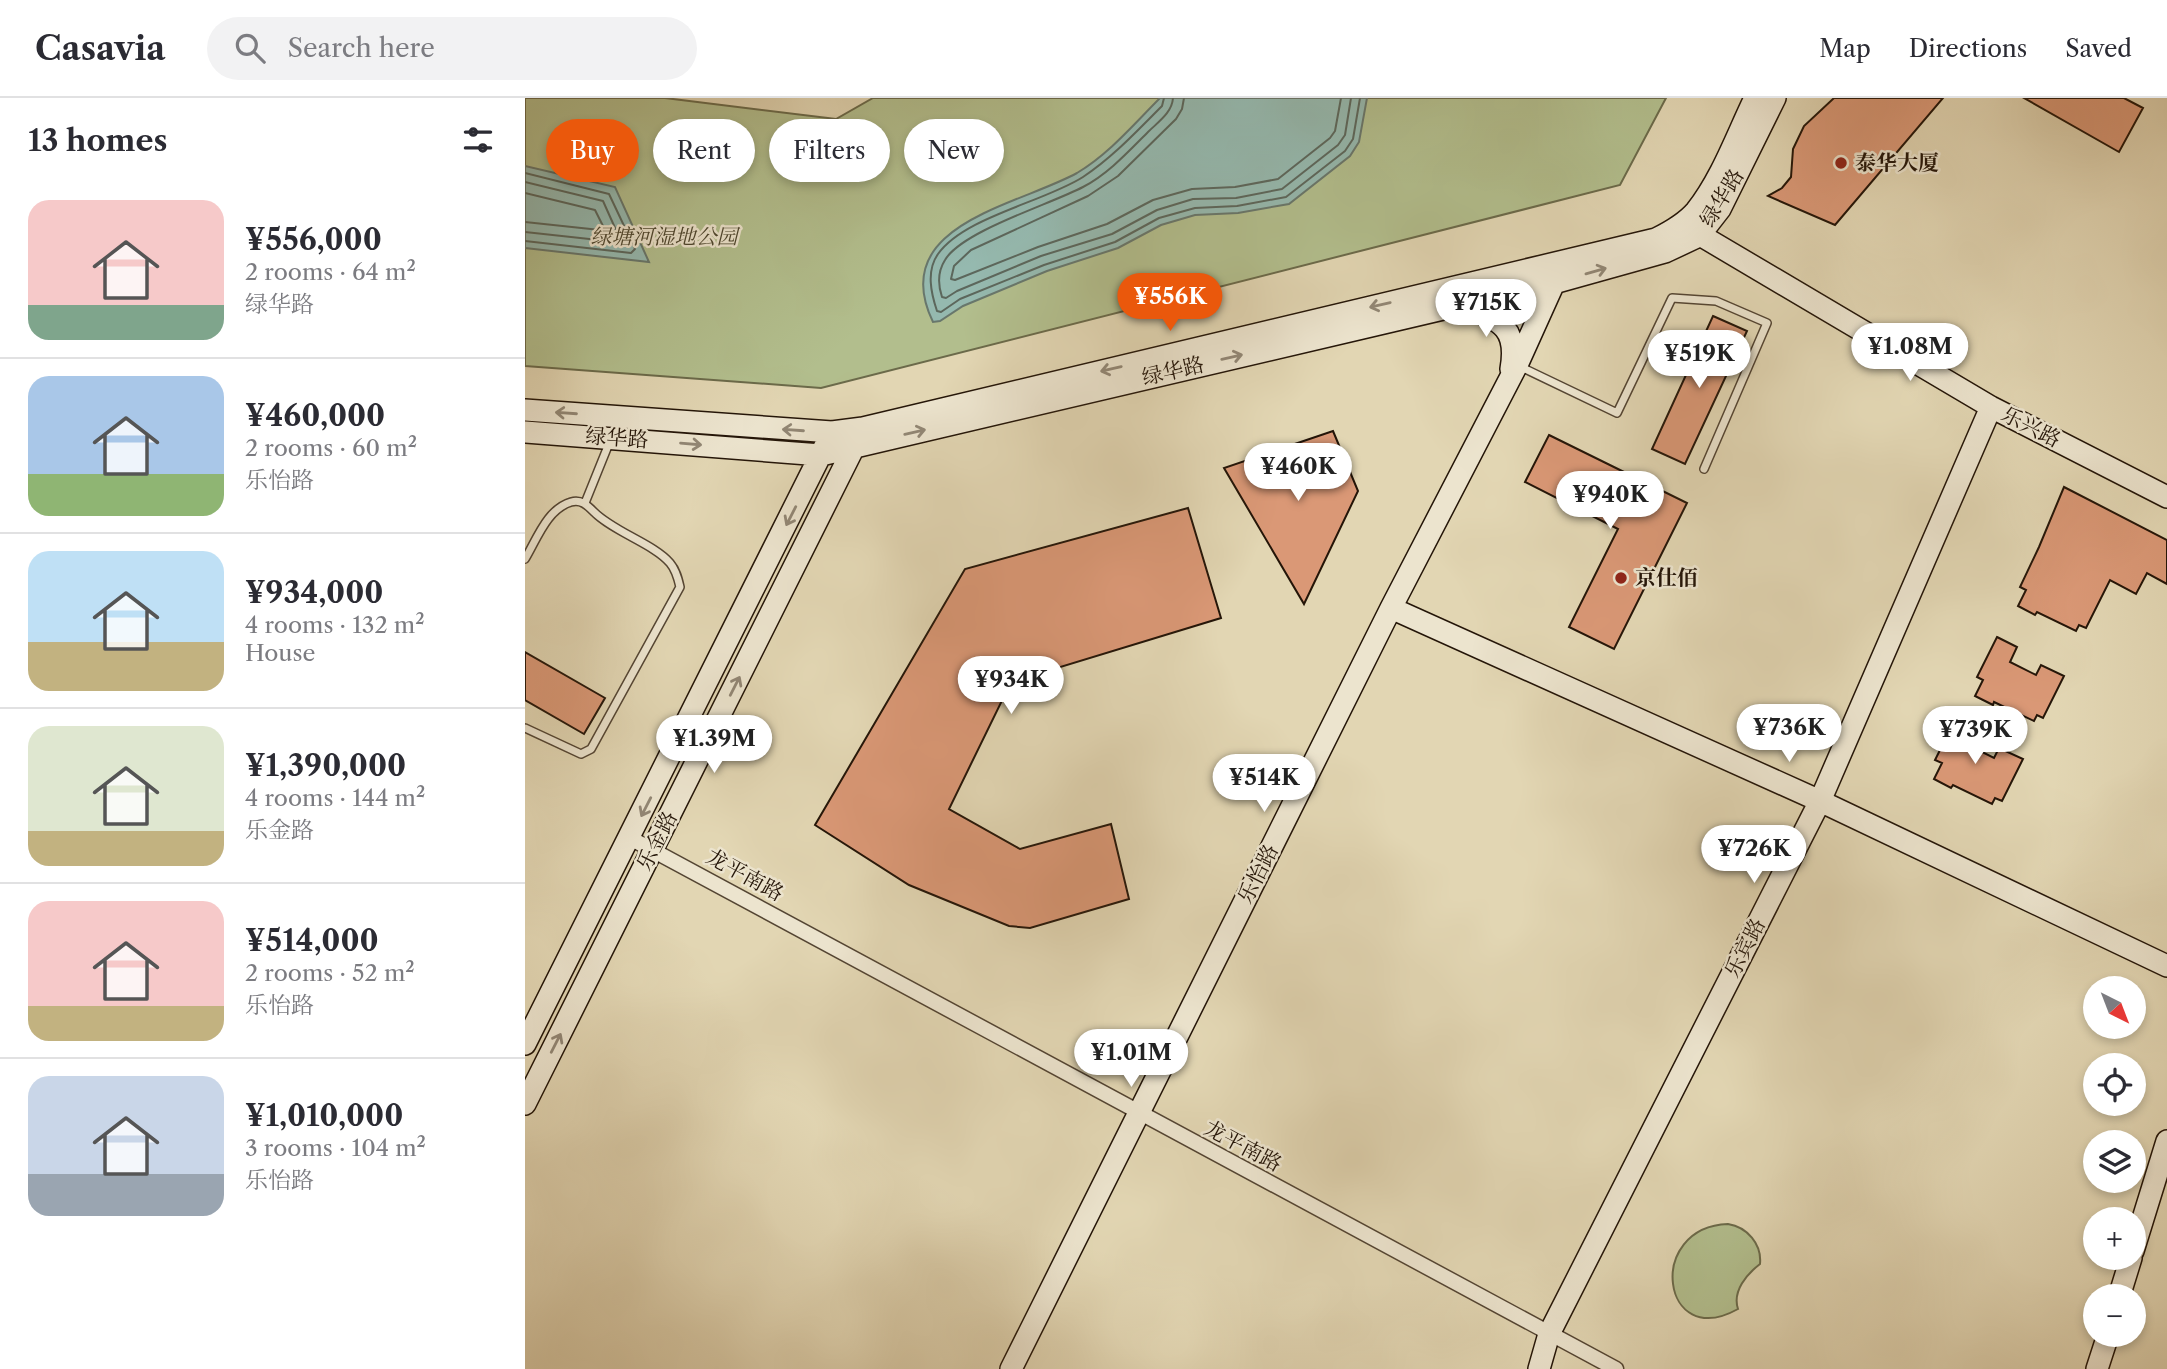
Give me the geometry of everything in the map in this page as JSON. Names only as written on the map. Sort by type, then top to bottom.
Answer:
[{"type":"main road","name":"绿华路","points":[[1691,229],[1696,211],[1717,176],[1755,98]]},
{"type":"main road","name":"绿华路","points":[[525,432],[821,455],[859,437],[1552,274],[1665,252],[1691,229],[1720,209],[1775,98]]},
{"type":"main road","name":"乐兴路","points":[[1691,229],[1991,407],[2167,497]]},
{"type":"main road","name":"绿华路","points":[[525,411],[832,432],[859,437],[1459,304],[1552,274]]},
{"type":"main road","name":"乐怡路","points":[[1011,1369],[1391,608],[1513,372],[1552,274]]},
{"type":"main road","points":[[1459,304],[1503,325],[1510,334],[1514,353],[1513,372]]},
{"type":"main road","name":"乐宾路","points":[[1539,1369],[1549,1334],[1820,801],[1991,407]]},
{"type":"main road","name":"乐金路","points":[[525,1044],[832,432]]},
{"type":"main road","name":"乐金路","points":[[525,1104],[859,437]]},
{"type":"main road","points":[[1391,608],[1820,801],[2167,966]]},
{"type":"main road","points":[[2146,1209],[2167,1142]]},
{"type":"main road","points":[[2097,1369],[2104,1347]]},
{"type":"street","name":"龙平南路","points":[[630,838],[1616,1369]]},
{"type":"lane","points":[[1513,372],[1617,414],[1672,298],[1716,301],[1767,323],[1704,469]]},
{"type":"lane","points":[[585,503],[612,437]]},
{"type":"lane","points":[[525,559],[549,516],[574,501],[585,503],[600,518],[668,560],[676,572],[680,587],[591,749],[581,754],[525,727]]},
{"type":"green space","name":"绿塘河湿地公园","points":[[525,98],[665,98],[836,119],[873,98],[1666,98],[1620,185],[821,388],[525,366]]},
{"type":"green space","points":[[1728,1224],[1747,1233],[1756,1243],[1760,1264],[1739,1289],[1738,1309],[1712,1318],[1692,1314],[1679,1302],[1673,1284],[1674,1264],[1684,1245],[1701,1230]]},
{"type":"water","points":[[1160,98],[1367,98],[1359,142],[1350,156],[1289,204],[1238,213],[1195,215],[1161,225],[1118,248],[1047,271],[963,306],[940,321],[933,322],[923,289],[927,262],[942,241],[965,224],[993,209],[1077,173],[1100,157]]},
{"type":"water","points":[[525,166],[546,171],[546,182],[594,182],[615,187],[649,262],[525,248]]},
{"type":"building","name":"泰华大厦","points":[[1834,98],[1943,98],[1835,225],[1768,196],[1782,188],[1791,177],[1793,149],[1804,126]]},
{"type":"building","points":[[2024,98],[2124,98],[2143,108],[2119,152]]},
{"type":"building","points":[[1713,316],[1747,331],[1685,464],[1652,449]]},
{"type":"building","points":[[1333,431],[1358,491],[1304,604],[1224,468]]},
{"type":"building","name":"京仕佰","points":[[1549,435],[1687,503],[1614,649],[1569,627],[1618,529],[1525,482]]},
{"type":"building","points":[[2064,487],[2167,540],[2167,584],[2147,573],[2136,594],[2110,580],[2086,628],[2079,625],[2076,631],[2018,606],[2026,590],[2020,587]]},
{"type":"building","points":[[1188,508],[1221,618],[1011,682],[949,809],[1020,849],[1111,824],[1129,899],[1030,928],[1009,926],[909,885],[815,825],[965,569]]},
{"type":"building","points":[[1997,637],[2017,647],[2010,662],[2036,675],[2041,665],[2064,676],[2043,718],[2037,715],[2034,721],[1975,696],[1983,680],[1977,677]]},
{"type":"building","points":[[525,652],[605,698],[584,734],[525,700]]},
{"type":"building","points":[[1955,720],[1976,730],[1968,745],[1994,758],[1999,748],[2023,759],[2002,801],[1995,798],[1992,804],[1934,779],[1942,763],[1935,760]]},
{"type":"place","name":"泰华大厦","points":[[1841,163]]},
{"type":"place","name":"京仕佰","points":[[1621,578]]}]
